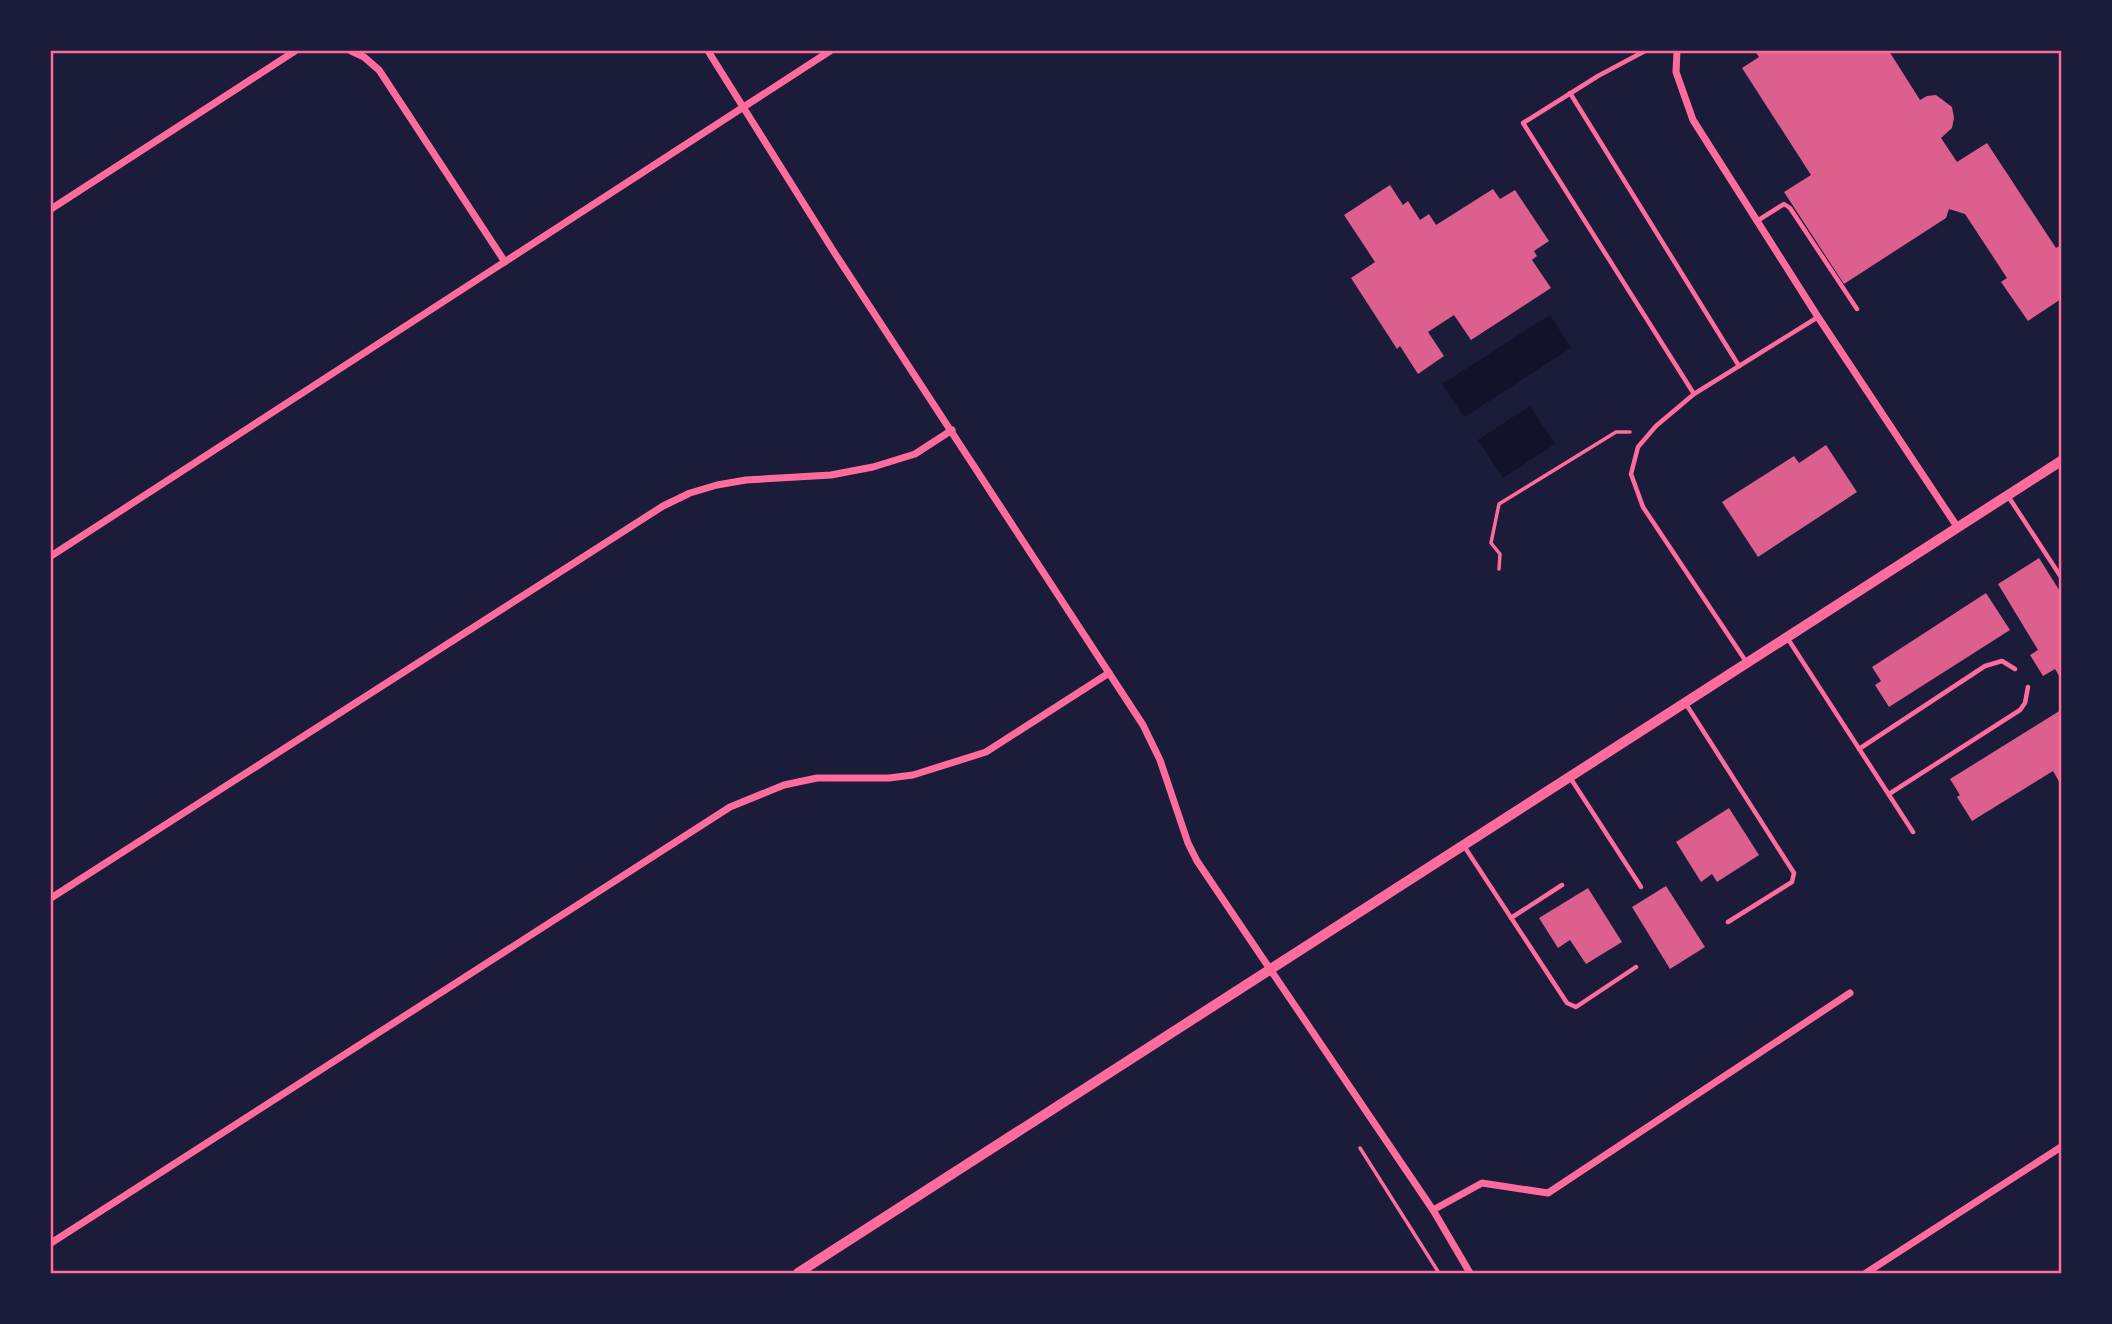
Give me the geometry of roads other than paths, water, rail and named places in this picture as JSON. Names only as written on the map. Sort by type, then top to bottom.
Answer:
[{"type":"street","points":[[51,209],[295,51]]},
{"type":"street","points":[[351,51],[364,57],[379,70],[505,262]]},
{"type":"street","points":[[708,51],[834,251],[1143,725],[1160,760],[1188,843],[1197,861],[1433,1210],[1470,1273]]},
{"type":"street","points":[[51,556],[830,51]]},
{"type":"street","points":[[1677,51],[1676,72],[1693,120],[1818,317],[1958,528]]},
{"type":"street","points":[[51,898],[663,506],[690,493],[717,485],[746,480],[831,475],[873,467],[915,454],[952,430]]},
{"type":"street","points":[[798,1273],[2061,462]]},
{"type":"street","points":[[51,1243],[730,807],[784,785],[817,778],[889,778],[913,775],[986,752],[1109,673]]},
{"type":"street","points":[[1433,1210],[1482,1183],[1548,1193],[1850,993]]},
{"type":"street","points":[[1867,1273],[2061,1146]]},
{"type":"lane","points":[[1645,51],[1523,123],[1694,394]]},
{"type":"lane","points":[[1570,93],[1739,366]]},
{"type":"lane","points":[[1756,221],[1784,204],[1790,208],[1857,309]]},
{"type":"lane","points":[[1748,663],[1643,507],[1631,474],[1638,447],[1656,426],[1694,394],[1818,317]]},
{"type":"lane","points":[[2008,495],[2061,577]]},
{"type":"lane","points":[[1787,638],[1913,831]]},
{"type":"lane","points":[[1859,749],[1985,666],[2001,661],[2015,669]]},
{"type":"lane","points":[[1889,794],[2020,710],[2025,703],[2028,687]]},
{"type":"lane","points":[[1685,704],[1794,873],[1792,882],[1728,922]]},
{"type":"lane","points":[[1570,778],[1641,887]]},
{"type":"lane","points":[[1464,846],[1567,1003],[1576,1007],[1636,967]]},
{"type":"lane","points":[[1511,919],[1562,885]]}]
